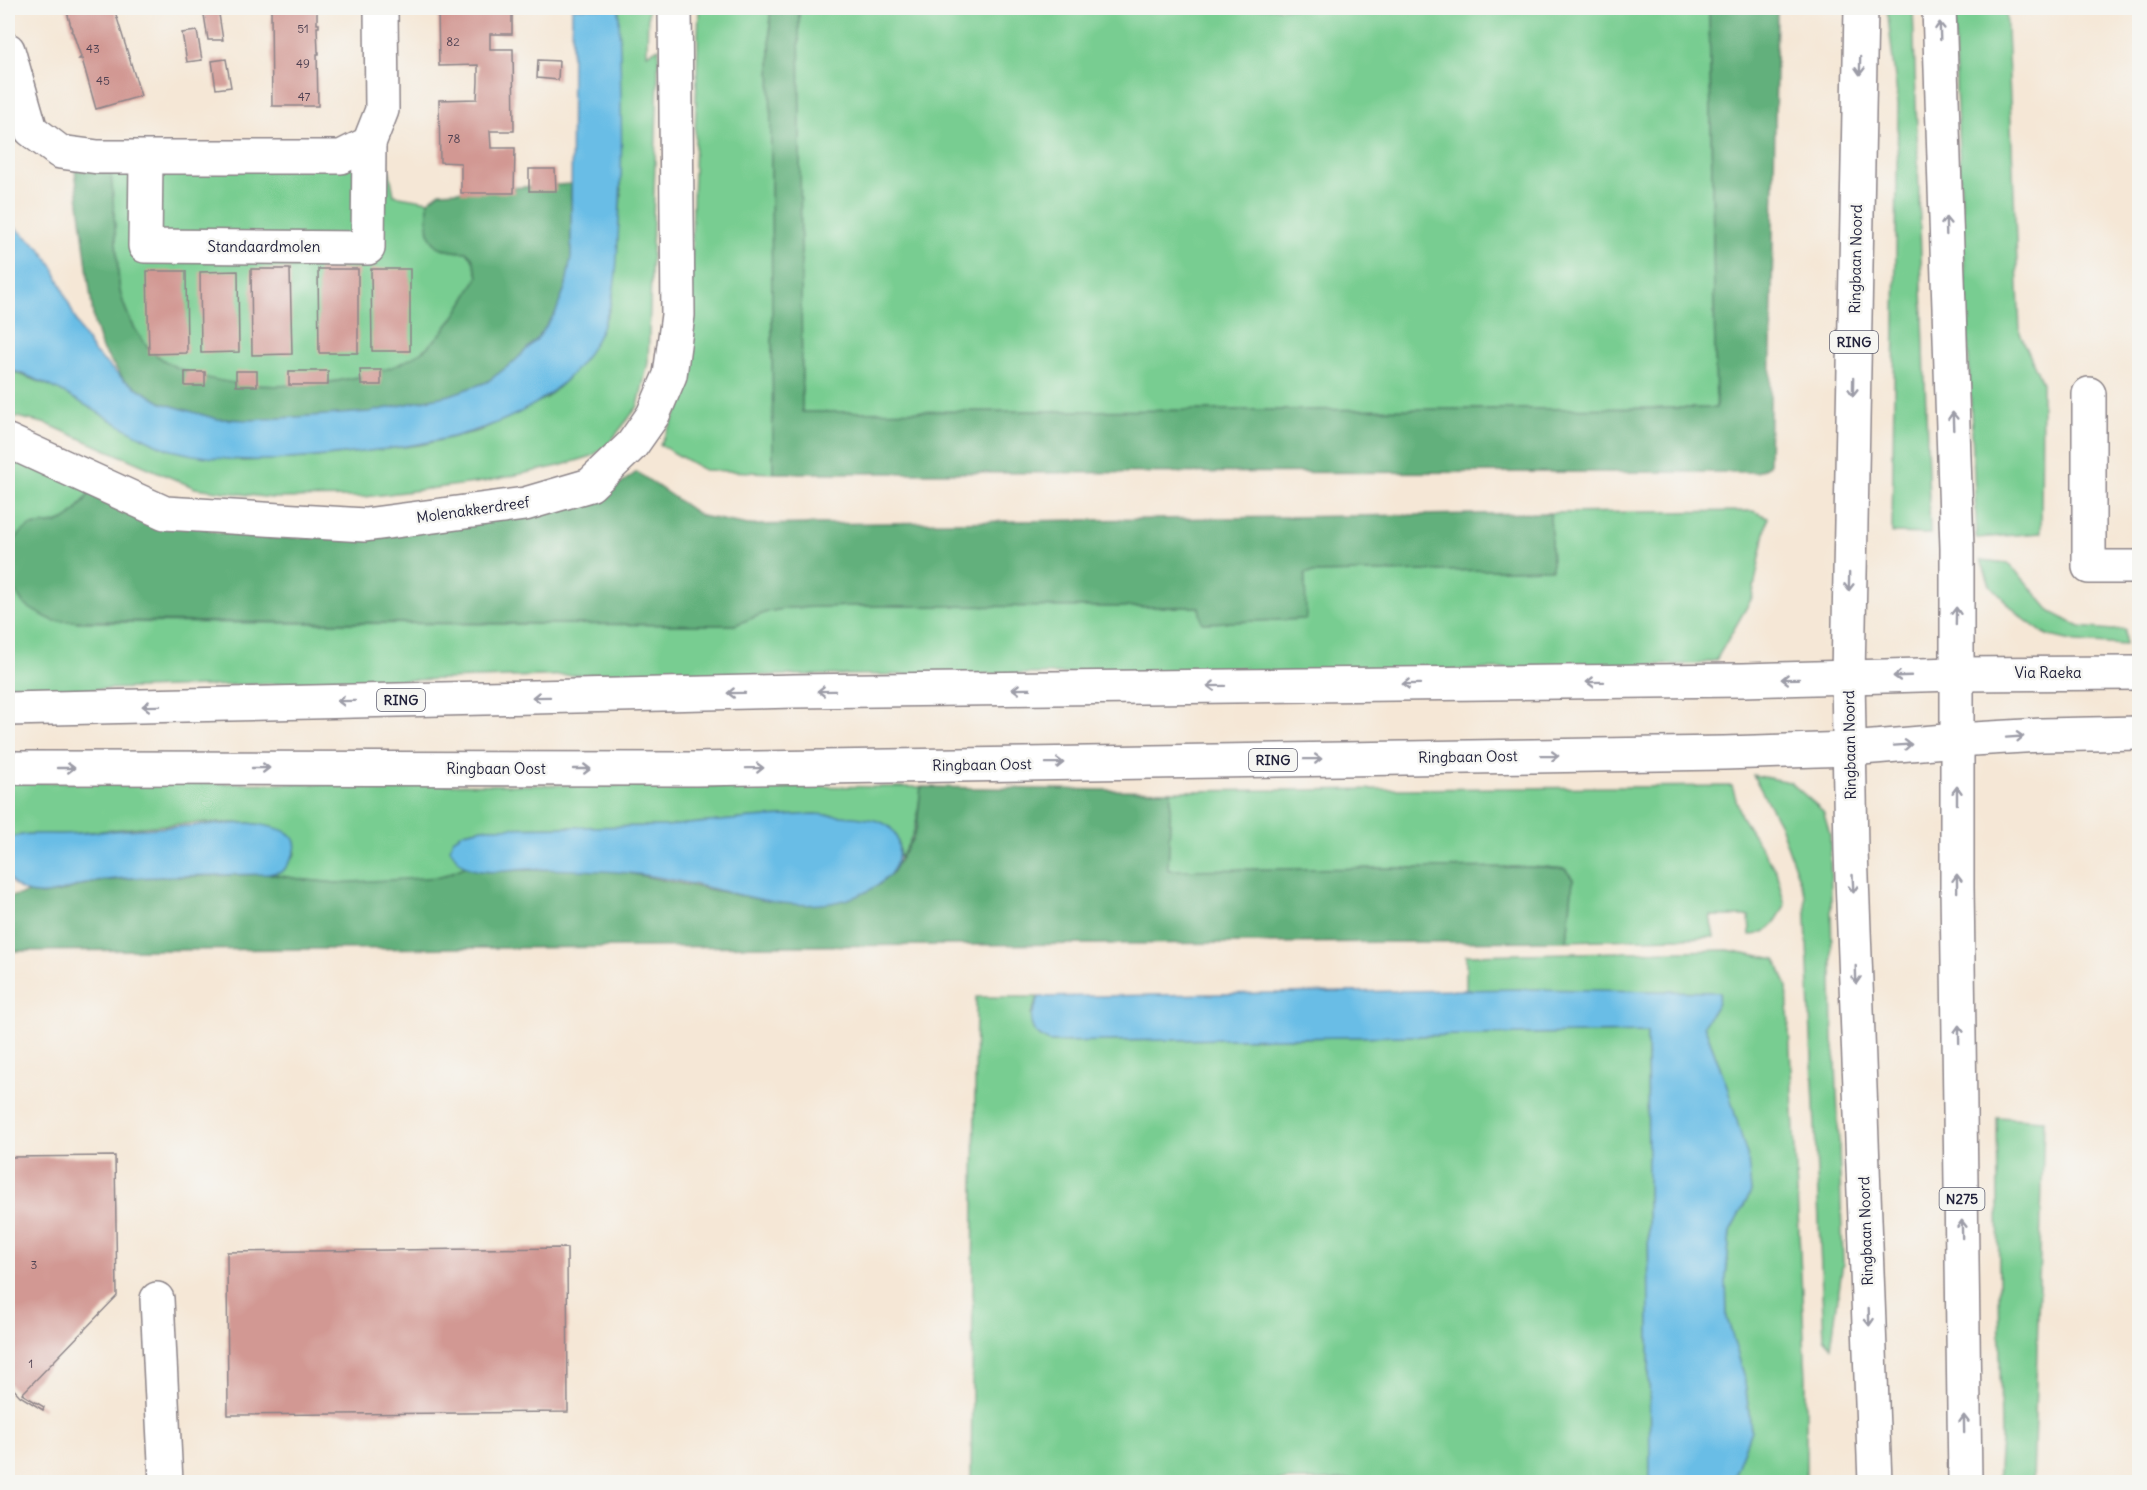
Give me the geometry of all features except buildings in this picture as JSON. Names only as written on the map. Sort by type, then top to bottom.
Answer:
[{"type":"main road","name":"Standaardmolen","points":[[146,158],[145,246],[368,248],[369,144],[382,110],[381,8]]},
{"type":"main road","name":"Molenakkerdreef","points":[[8,441],[165,513],[365,525],[525,504],[590,485],[632,445],[653,415],[670,375],[678,315],[675,8]]},
{"type":"main road","name":"Ringbaan Noord","points":[[1862,8],[1848,677],[1858,1054],[1875,1482]]},
{"type":"main road","points":[[1939,8],[1957,548],[1957,741],[2042,735],[2139,733]]},
{"type":"main road","points":[[8,50],[31,130],[60,152],[98,157],[341,158],[369,144]]},
{"type":"main road","points":[[2089,394],[2089,567],[2139,567]]},
{"type":"main road","name":"Via Raeka","points":[[1956,674],[2139,673]]},
{"type":"main road","name":"RING","points":[[8,709],[794,691],[1956,674]]},
{"type":"main road","name":"Ringbaan Oost","points":[[8,768],[696,769],[1724,753],[1850,749],[1957,741]]},
{"type":"main road","name":"N275","points":[[1957,741],[1965,1482]]},
{"type":"main road","points":[[157,1299],[166,1482]]},
{"type":"green space","points":[[619,8],[648,8],[647,54],[659,48],[648,363],[638,406],[608,445],[592,456],[559,466],[483,482],[365,497],[272,498],[195,488],[47,424],[8,415],[8,370],[59,389],[88,405],[242,461],[308,458],[420,445],[479,431],[546,398],[567,379],[584,358],[608,314],[613,293],[621,195]]},
{"type":"green space","points":[[699,8],[770,8],[773,473],[704,470],[660,445],[682,403],[688,366]]},
{"type":"green space","points":[[770,8],[799,8],[802,412],[1716,408],[1709,8],[1777,8],[1769,465],[1757,472],[773,473]]},
{"type":"green space","points":[[799,8],[1709,8],[1716,408],[802,412]]},
{"type":"green space","points":[[1887,8],[1913,8],[1930,534],[1892,533],[1898,105]]},
{"type":"green space","points":[[1954,8],[2006,8],[2020,333],[2042,383],[2041,533],[1977,538]]},
{"type":"green space","points":[[385,149],[394,195],[428,201],[428,224],[432,240],[443,249],[467,252],[472,257],[478,276],[445,329],[418,354],[391,367],[357,377],[317,384],[275,386],[234,383],[196,375],[165,361],[143,341],[129,317],[120,291],[111,173]]},
{"type":"green space","points":[[75,170],[111,173],[119,287],[126,311],[135,329],[143,341],[165,361],[197,375],[234,383],[276,386],[317,384],[357,377],[391,367],[418,354],[445,329],[478,276],[472,257],[467,252],[443,249],[432,240],[428,224],[428,201],[440,192],[571,184],[571,258],[566,285],[556,312],[538,338],[515,361],[487,382],[450,395],[369,412],[252,420],[217,419],[162,403],[124,380],[102,349],[94,323]]},
{"type":"green space","points":[[8,456],[93,488],[75,512],[61,523],[29,526],[77,622],[735,625],[767,612],[788,608],[853,606],[1199,607],[1203,623],[1305,619],[1304,573],[1552,569],[1550,513],[1753,511],[1768,517],[1752,598],[1716,660],[1700,664],[1380,672],[658,676],[646,673],[8,692]]},
{"type":"green space","points":[[637,472],[701,516],[748,525],[1550,513],[1552,569],[1305,573],[1306,619],[1202,623],[1199,607],[853,606],[788,608],[767,612],[735,625],[54,621],[22,602],[10,573],[10,553],[19,535],[35,525],[64,520],[80,506],[93,488],[216,532],[271,538],[368,536],[570,505],[610,491]]},
{"type":"green space","points":[[1981,560],[2008,563],[2051,612],[2080,627],[2125,629],[2125,645],[2076,642],[2046,635],[2020,616],[1990,585]]},
{"type":"green space","points":[[1753,775],[1790,782],[1823,811],[1830,834],[1833,1040],[1836,1062],[1843,1262],[1831,1347],[1824,1338],[1805,896],[1780,825]]},
{"type":"green space","points":[[8,782],[921,787],[916,824],[900,858],[898,842],[815,814],[667,826],[483,828],[464,832],[458,861],[467,866],[440,877],[336,883],[269,874],[283,871],[296,853],[273,826],[197,823],[67,834],[29,834],[8,839]]},
{"type":"green space","points":[[1732,786],[1741,816],[1776,871],[1785,905],[1772,926],[1763,933],[1750,935],[1749,916],[1710,916],[1714,937],[1567,941],[1573,879],[1565,869],[1545,867],[1168,870],[1171,791]]},
{"type":"green space","points":[[921,787],[1171,791],[1168,870],[1545,867],[1565,869],[1573,879],[1567,941],[8,951],[8,897],[28,893],[42,895],[104,881],[136,878],[269,874],[336,883],[440,877],[467,866],[487,871],[569,869],[618,871],[767,901],[877,886],[891,874],[913,838],[917,826]]},
{"type":"green space","points":[[1728,950],[1776,959],[1787,987],[1806,1377],[1806,1482],[1732,1482],[1751,1430],[1744,1375],[1727,1318],[1726,1277],[1730,1232],[1751,1192],[1726,1083],[1704,1025],[1717,1004],[1720,992],[1466,990],[1466,955]]},
{"type":"green space","points":[[976,997],[1038,997],[1031,1015],[1049,1042],[1647,1032],[1650,1482],[1383,1482],[1381,1480],[971,1482]]},
{"type":"green space","points":[[1997,1117],[2044,1120],[2033,1482],[1998,1482],[2001,1440]]},
{"type":"water","points":[[572,8],[619,8],[621,140],[617,255],[611,301],[593,345],[573,373],[548,395],[519,413],[488,426],[454,437],[420,444],[305,458],[224,459],[171,450],[130,431],[49,385],[8,370],[8,222],[39,247],[53,266],[80,330],[94,352],[124,380],[162,403],[217,419],[252,420],[369,412],[450,395],[487,382],[515,361],[538,338],[556,312],[566,285],[571,258]]},
{"type":"water","points":[[815,814],[869,819],[889,827],[894,831],[898,844],[898,857],[894,868],[878,885],[855,897],[831,903],[803,905],[763,900],[631,873],[547,869],[491,872],[476,870],[463,865],[450,849],[453,839],[464,832],[483,828],[667,826]]},
{"type":"water","points":[[249,823],[282,830],[295,841],[292,858],[283,871],[269,874],[129,878],[90,883],[40,894],[24,891],[16,886],[7,871],[8,839],[22,835]]},
{"type":"water","points":[[1523,989],[1720,992],[1717,1004],[1704,1025],[1726,1083],[1748,1159],[1751,1192],[1730,1232],[1726,1277],[1727,1318],[1744,1375],[1751,1430],[1732,1482],[1650,1482],[1647,1032],[1049,1042],[1035,1032],[1031,1022],[1039,997]]}]
